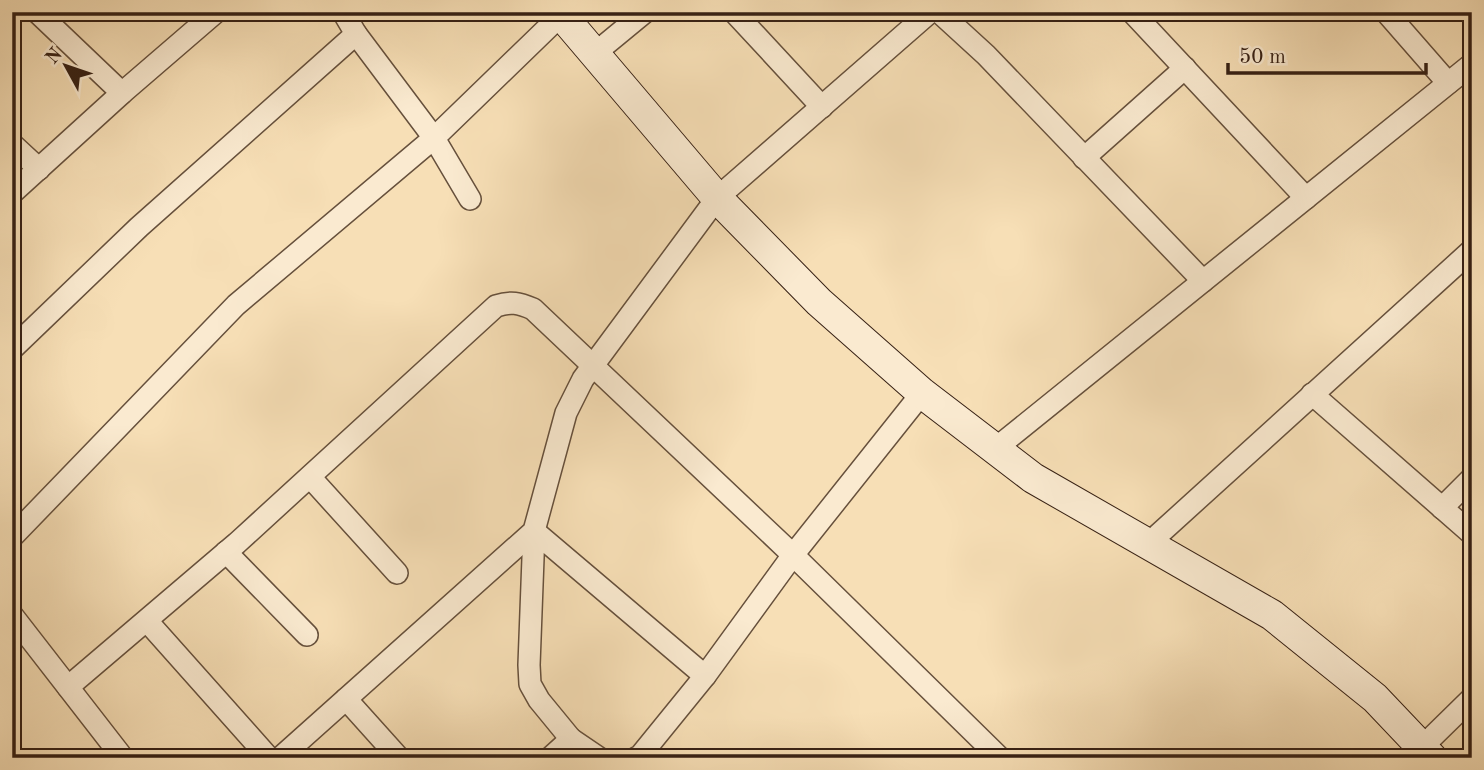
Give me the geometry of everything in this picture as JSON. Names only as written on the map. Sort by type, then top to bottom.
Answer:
[{"type":"main road","points":[[560,14],[717,198],[819,302],[922,393],[1032,478],[1272,615],[1375,698],[1427,752]]},
{"type":"street","points":[[37,12],[122,93]]},
{"type":"street","points":[[12,193],[216,12]]},
{"type":"street","points":[[343,12],[356,34],[434,138],[470,199]]},
{"type":"street","points":[[594,54],[645,12]]},
{"type":"street","points":[[734,12],[822,107]]},
{"type":"street","points":[[599,758],[571,739],[539,700],[530,684],[534,531],[566,414],[583,379],[717,198],[930,12]]},
{"type":"street","points":[[939,12],[986,55],[1203,281]]},
{"type":"street","points":[[1132,12],[1306,198]]},
{"type":"street","points":[[1385,12],[1448,83]]},
{"type":"street","points":[[12,537],[236,305],[434,138],[560,14]]},
{"type":"street","points":[[12,349],[139,227],[356,34]]},
{"type":"street","points":[[995,449],[1472,64]]},
{"type":"street","points":[[1084,158],[1185,68]]},
{"type":"street","points":[[12,144],[39,169]]},
{"type":"street","points":[[1148,544],[1472,250]]},
{"type":"street","points":[[68,687],[226,552],[496,306],[519,302],[534,309],[793,555],[1000,758]]},
{"type":"street","points":[[636,758],[705,676],[793,555],[922,393]]},
{"type":"street","points":[[1312,394],[1472,534]]},
{"type":"street","points":[[310,477],[397,573]]},
{"type":"street","points":[[1443,508],[1472,478]]},
{"type":"street","points":[[534,531],[705,676]]},
{"type":"street","points":[[280,758],[534,531]]},
{"type":"street","points":[[226,552],[307,635]]},
{"type":"street","points":[[12,615],[123,758]]},
{"type":"street","points":[[146,621],[269,758]]},
{"type":"street","points":[[1427,752],[1472,698]]},
{"type":"street","points":[[346,699],[399,758]]},
{"type":"street","points":[[550,758],[571,739]]}]
